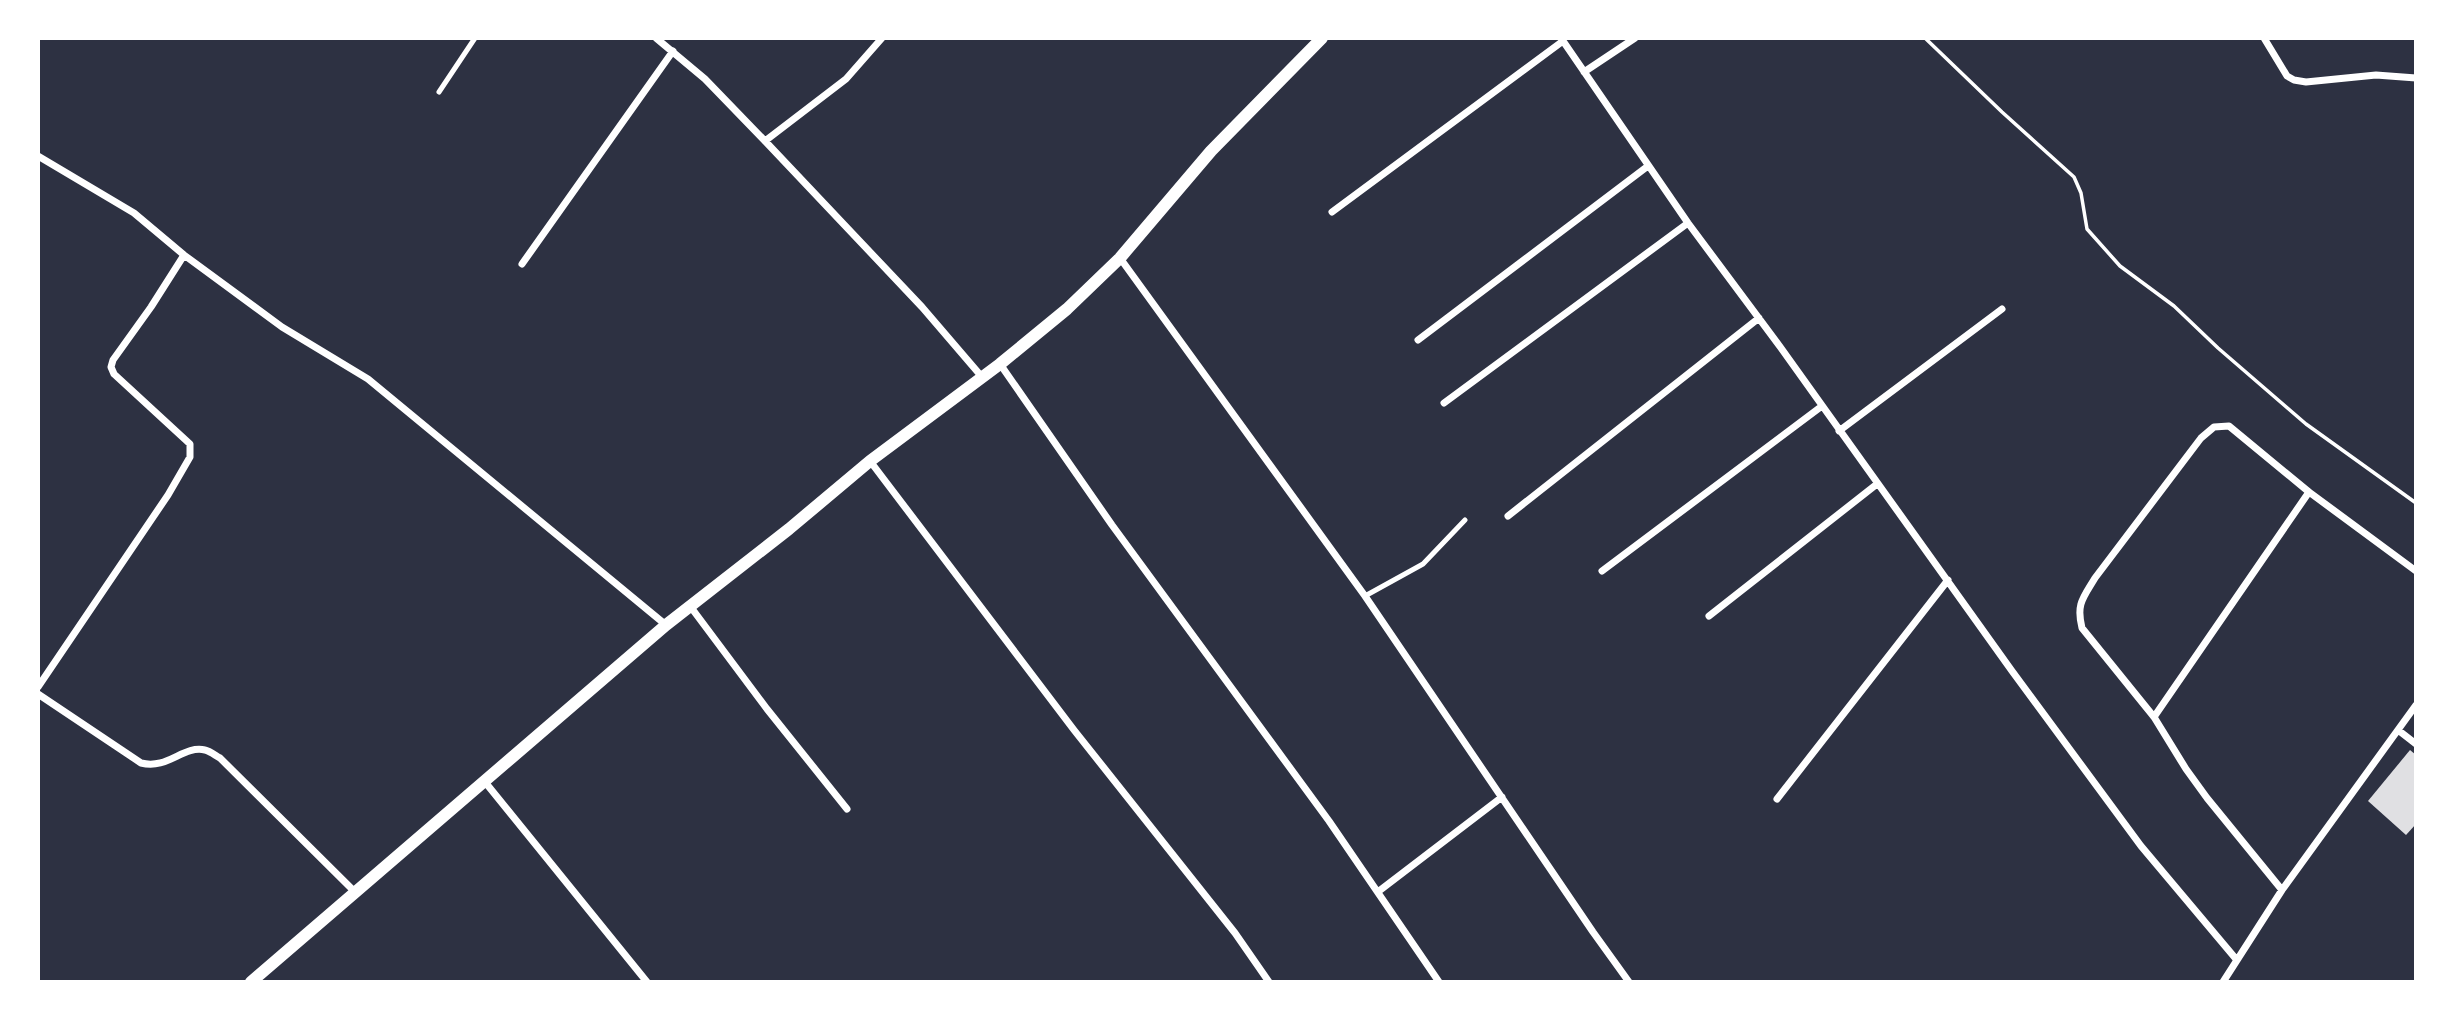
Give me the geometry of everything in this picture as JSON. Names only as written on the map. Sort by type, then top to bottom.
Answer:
[{"type":"street","points":[[656,38],[705,79],[765,141],[922,307],[982,377]]},
{"type":"street","points":[[765,141],[846,79],[882,38]]},
{"type":"street","points":[[251,982],[666,625],[789,529],[870,461],[1000,364],[1067,309],[1120,258],[1211,151],[1322,38]]},
{"type":"street","points":[[1584,72],[1635,38]]},
{"type":"street","points":[[2264,38],[2287,76],[2294,80],[2306,82],[2376,75],[2416,78]]},
{"type":"street","points":[[1332,212],[1562,40],[1688,223],[2012,671],[2141,846],[2236,959]]},
{"type":"street","points":[[522,264],[673,51]]},
{"type":"street","points":[[38,156],[134,214],[184,255],[282,327],[369,379],[666,625]]},
{"type":"street","points":[[1418,340],[1648,166]]},
{"type":"street","points":[[1444,403],[1688,223]]},
{"type":"street","points":[[38,687],[168,495],[190,457],[190,444],[114,374],[111,367],[113,360],[184,255]]},
{"type":"street","points":[[1120,258],[1365,596],[1629,982]]},
{"type":"street","points":[[1839,431],[2002,309]]},
{"type":"street","points":[[1508,516],[1759,318]]},
{"type":"street","points":[[1000,364],[1111,525],[1379,891],[1439,982]]},
{"type":"street","points":[[1602,571],[1822,406]]},
{"type":"street","points":[[2283,890],[2207,798],[2154,716],[2082,628],[2080,603],[2095,578],[2201,438],[2214,427],[2229,426],[2309,492],[2416,571]]},
{"type":"street","points":[[870,461],[1066,720],[1235,933],[1269,982]]},
{"type":"street","points":[[1709,616],[1877,484]]},
{"type":"street","points":[[2154,716],[2309,492]]},
{"type":"street","points":[[1776,799],[1948,580]]},
{"type":"street","points":[[690,606],[766,709],[848,809]]},
{"type":"street","points":[[38,694],[141,763],[153,766],[193,750],[206,750],[220,758],[354,891]]},
{"type":"street","points":[[2226,980],[2236,959],[2283,890],[2416,705]]},
{"type":"street","points":[[2398,730],[2416,744]]},
{"type":"street","points":[[485,782],[647,982]]},
{"type":"street","points":[[1379,891],[1502,797]]},
{"type":"lane","points":[[439,92],[475,38]]},
{"type":"lane","points":[[1365,596],[1423,564],[1465,520]]},
{"type":"path","points":[[1925,38],[2074,177],[2081,193],[2087,229],[2120,265],[2174,306],[2306,424],[2416,503]]},
{"type":"building","points":[[2410,750],[2416,755],[2416,824],[2406,835],[2368,801]]}]
